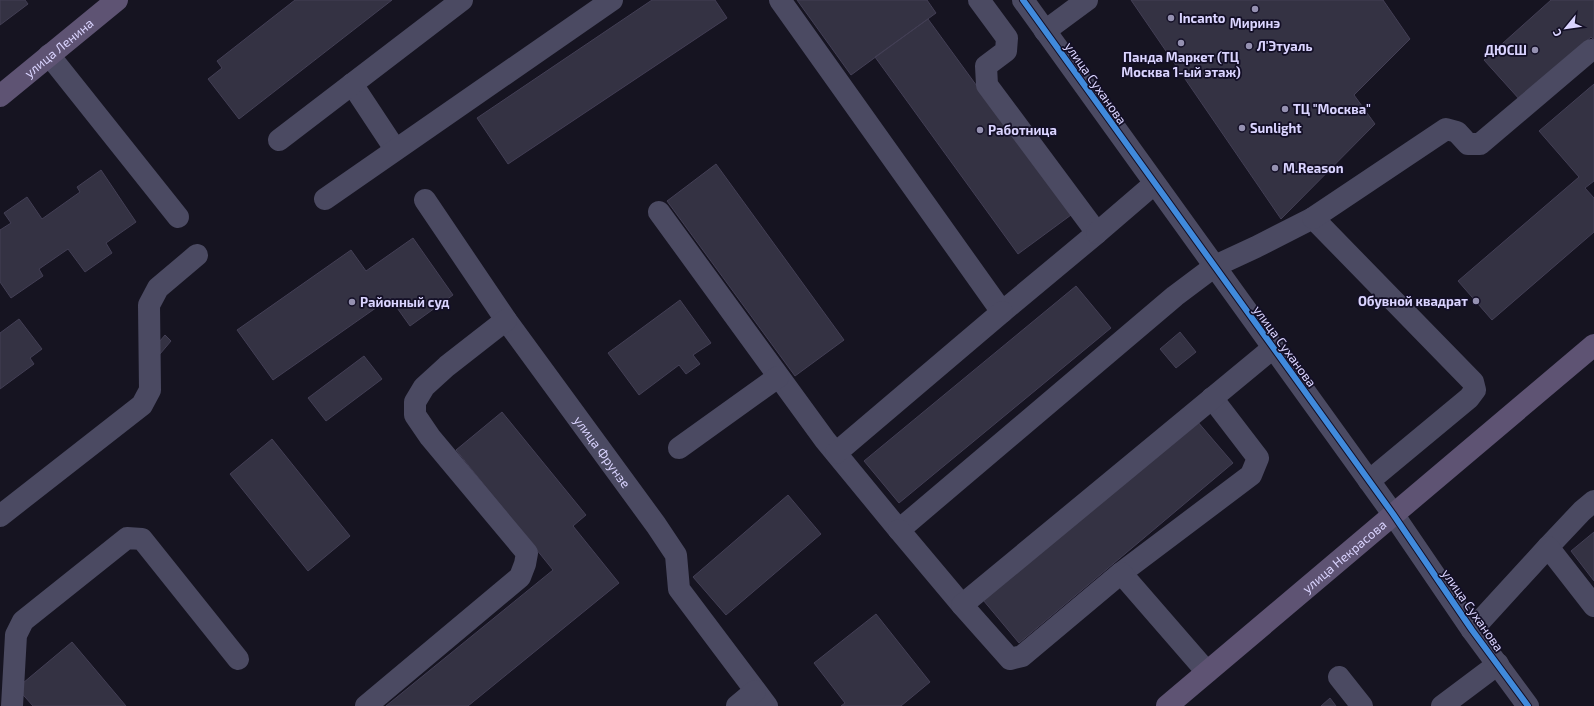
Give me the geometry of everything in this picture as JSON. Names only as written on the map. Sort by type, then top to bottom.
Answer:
[{"type":"main road","name":"улица Ленина","points":[[0,96],[117,0]]},
{"type":"main road","name":"улица Некрасова","points":[[1167,706],[1594,345]]},
{"type":"street","points":[[279,140],[462,0]]},
{"type":"street","points":[[325,199],[395,149],[612,0]]},
{"type":"street","points":[[780,0],[1002,312]]},
{"type":"street","points":[[980,0],[1008,38],[1006,51],[986,66],[987,85],[1097,233]]},
{"type":"street","name":"улица Суханова","points":[[1023,0],[1154,184],[1370,481],[1472,630],[1528,706]]},
{"type":"street","points":[[1045,31],[1087,0]]},
{"type":"street","points":[[899,530],[1169,301],[1215,266],[1312,218],[1446,129],[1457,132],[1468,144],[1480,144],[1591,50]]},
{"type":"street","points":[[49,55],[178,217]]},
{"type":"street","points":[[352,84],[395,149]]},
{"type":"street","points":[[836,453],[1154,184]]},
{"type":"street","name":"улица Фрунзе","points":[[425,200],[506,320],[656,525],[676,555],[679,589],[761,698]]},
{"type":"street","points":[[659,212],[778,377],[836,453],[962,605],[1010,659],[1022,656],[1121,573],[1251,476],[1258,458],[1212,398]]},
{"type":"street","points":[[1312,218],[1472,382],[1475,390],[1469,398],[1370,481]]},
{"type":"street","points":[[0,516],[142,405],[150,390],[149,305],[158,288],[197,256]]},
{"type":"street","points":[[366,706],[520,578],[527,554],[430,437],[415,415],[415,402],[424,387],[447,366],[506,320]]},
{"type":"street","points":[[962,605],[1273,348]]},
{"type":"street","points":[[679,448],[778,377]]},
{"type":"street","points":[[1472,630],[1582,511],[1594,501]]},
{"type":"street","points":[[12,706],[16,635],[23,621],[127,538],[142,539],[238,659]]},
{"type":"street","points":[[1548,547],[1594,606]]},
{"type":"street","points":[[1121,573],[1206,672]]},
{"type":"street","points":[[1442,706],[1498,664]]},
{"type":"street","points":[[1339,677],[1362,706]]},
{"type":"street","points":[[737,706],[761,698]]},
{"type":"building","points":[[0,0],[25,0],[28,4],[0,25]]},
{"type":"building","points":[[295,0],[392,0],[239,119],[208,79],[222,68],[217,61]]},
{"type":"building","points":[[652,0],[715,0],[727,18],[508,164],[477,118]]},
{"type":"building","points":[[797,0],[927,0],[936,13],[851,75]]},
{"type":"building","name":"ТЦ \"Москва\"","points":[[1131,0],[1383,0],[1410,39],[1354,95],[1375,124],[1281,219]]},
{"type":"building","name":"ДЮСШ","points":[[1551,0],[1594,0],[1594,40],[1591,37],[1520,100],[1484,60]]},
{"type":"building","points":[[928,19],[1071,215],[1018,254],[875,57]]},
{"type":"building","points":[[1594,84],[1594,181],[1585,188],[1594,198],[1594,232],[1492,320],[1458,281],[1579,177],[1539,131]]},
{"type":"building","points":[[716,164],[844,340],[795,376],[667,201]]},
{"type":"building","points":[[101,170],[136,222],[106,243],[112,253],[85,272],[68,249],[39,269],[43,276],[11,298],[0,282],[0,230],[11,223],[4,213],[27,197],[42,219],[80,192],[77,187]]},
{"type":"building","points":[[413,238],[453,295],[410,326],[390,298],[273,380],[237,330],[351,250],[366,271]]},
{"type":"building","points":[[1076,286],[1111,328],[899,503],[864,461]]},
{"type":"building","points":[[680,300],[711,343],[693,355],[700,364],[686,374],[679,365],[639,395],[608,353]]},
{"type":"building","points":[[19,319],[42,349],[30,358],[34,364],[0,389],[0,333]]},
{"type":"building","points":[[1180,332],[1196,352],[1176,368],[1160,349]]},
{"type":"building","points":[[165,335],[171,341],[160,354],[154,348]]},
{"type":"building","points":[[364,356],[382,379],[326,421],[308,398]]},
{"type":"building","points":[[502,412],[586,515],[573,526],[619,583],[468,706],[386,706],[553,570],[456,450]]},
{"type":"building","points":[[1197,421],[1233,463],[1019,643],[983,600]]},
{"type":"building","points":[[272,439],[350,536],[308,571],[230,474]]},
{"type":"building","points":[[788,495],[821,534],[726,615],[693,577]]},
{"type":"building","points":[[1594,532],[1594,581],[1571,551]]},
{"type":"building","points":[[876,614],[930,682],[901,706],[841,706],[845,703],[814,663]]},
{"type":"building","points":[[72,642],[126,706],[33,706],[17,688]]},
{"type":"building","points":[[1330,698],[1336,706],[1321,706]]},
{"type":"cycle path","points":[[1023,0],[1393,514],[1472,630],[1528,706]]},
{"type":"place","name":"Миринэ","points":[[1255,9]]},
{"type":"place","name":"Incanto","points":[[1171,18]]},
{"type":"place","name":"Панда Маркет (ТЦ Москва 1-ый этаж)","points":[[1181,43]]},
{"type":"place","name":"Л'Этуаль","points":[[1249,46]]},
{"type":"place","name":"ДЮСШ","points":[[1535,50]]},
{"type":"place","name":"ТЦ \"Москва\"","points":[[1285,109]]},
{"type":"place","name":"Sunlight","points":[[1242,128]]},
{"type":"place","name":"Работница","points":[[980,130]]},
{"type":"place","name":"M.Reason","points":[[1275,168]]},
{"type":"place","name":"Обувной квадрат","points":[[1476,301]]},
{"type":"place","name":"Районный суд","points":[[352,302]]}]
